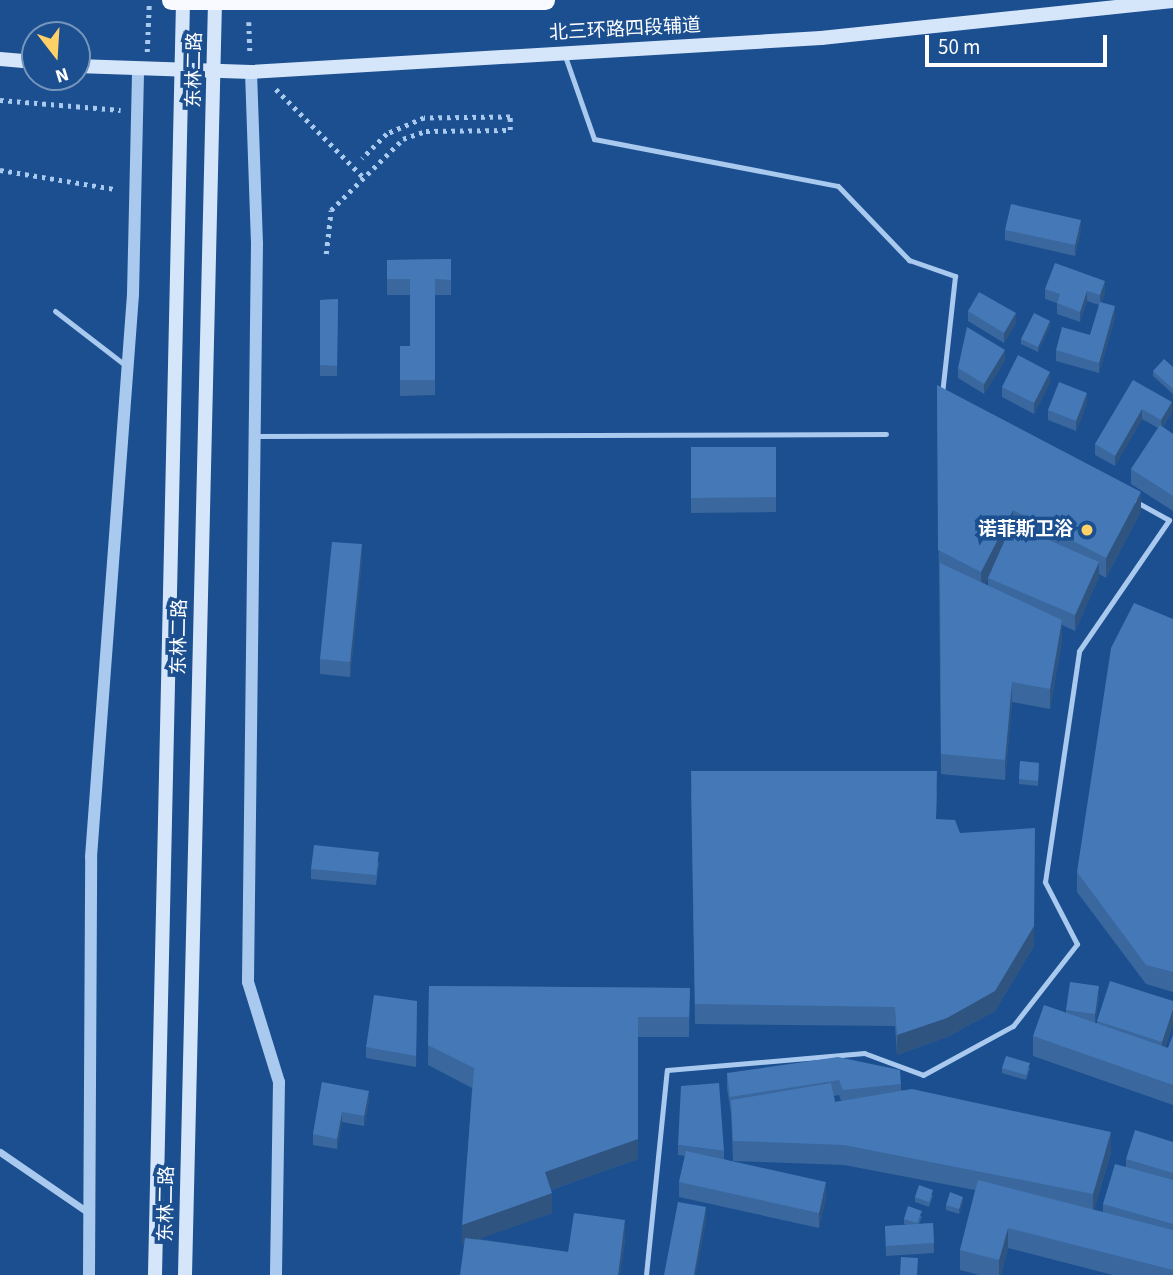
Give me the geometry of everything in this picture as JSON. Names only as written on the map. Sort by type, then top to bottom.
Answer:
[{"type":"highway","points":[[171,0],[545,0]]},
{"type":"main road","name":"东林二路","points":[[155,1275],[183,0]]},
{"type":"main road","name":"东林二路","points":[[185,1275],[215,0]]},
{"type":"main road","name":"北三环路四段辅道","points":[[91,67],[138,71],[253,69],[821,38],[1173,1]]},
{"type":"main road","points":[[0,59],[21,61]]},
{"type":"street","points":[[253,69],[257,243],[248,982],[279,1082],[276,1275]]},
{"type":"street","points":[[89,1275],[92,1215],[90,857],[139,179],[138,71]]},
{"type":"street","points":[[0,1152],[92,1215]]},
{"type":"lane","points":[[564,53],[594,139],[838,186],[909,260],[955,275],[942,394],[954,401]]},
{"type":"lane","points":[[55,311],[125,365]]},
{"type":"lane","points":[[254,436],[886,434]]},
{"type":"lane","points":[[646,1275],[667,1070],[864,1053],[923,1075],[1013,1026],[1077,944],[1045,882],[1079,651],[1169,520],[1133,500]]},
{"type":"path","points":[[250,13],[253,69]]},
{"type":"path","points":[[273,86],[364,178]]},
{"type":"path","points":[[326,254],[331,210],[403,139],[426,131],[510,130],[510,117],[424,118],[387,134],[362,159]]},
{"type":"path","points":[[0,170],[115,189]]},
{"type":"building","points":[[1011,204],[1081,220],[1075,245],[1005,230]]},
{"type":"building","points":[[451,259],[451,280],[435,279],[435,380],[400,380],[400,346],[410,346],[410,279],[387,279],[387,260]]},
{"type":"building","points":[[1055,263],[1105,281],[1100,295],[1087,291],[1080,312],[1057,303],[1060,294],[1045,289]]},
{"type":"building","points":[[979,292],[1016,313],[1004,333],[968,311]]},
{"type":"building","points":[[338,299],[337,366],[320,365],[320,300]]},
{"type":"building","points":[[1100,302],[1115,306],[1099,363],[1056,350],[1062,327],[1090,335]]},
{"type":"building","points":[[1034,313],[1050,321],[1038,347],[1021,339]]},
{"type":"building","points":[[967,327],[1005,350],[984,384],[958,368]]},
{"type":"building","points":[[1018,355],[1050,372],[1034,403],[1002,387]]},
{"type":"building","points":[[1164,359],[1173,367],[1173,389],[1153,371]]},
{"type":"building","points":[[1133,380],[1172,402],[1161,420],[1142,409],[1115,456],[1095,444]]},
{"type":"building","points":[[1059,382],[1087,393],[1076,421],[1048,410]]},
{"type":"building","points":[[937,385],[1141,492],[1106,558],[1013,510],[981,572],[938,550]]},
{"type":"building","points":[[1160,425],[1173,434],[1173,496],[1131,469]]},
{"type":"building","points":[[691,447],[776,447],[776,497],[691,498]]},
{"type":"building","points":[[1012,524],[1099,562],[1075,615],[988,578]]},
{"type":"building","points":[[332,542],[362,544],[350,662],[320,659]]},
{"type":"building","points":[[940,563],[1062,620],[1050,689],[1012,682],[1005,760],[941,754]]},
{"type":"building","points":[[1134,603],[1173,619],[1173,972],[1146,965],[1077,872],[1111,648]]},
{"type":"building","points":[[1020,761],[1039,763],[1038,781],[1019,779]]},
{"type":"building","points":[[691,771],[937,771],[936,819],[955,820],[960,833],[1035,828],[1034,926],[995,991],[947,1018],[897,1035],[895,1007],[695,1004]]},
{"type":"building","points":[[314,845],[379,852],[376,875],[311,869]]},
{"type":"building","points":[[1110,981],[1173,1001],[1162,1042],[1097,1021]]},
{"type":"building","points":[[1070,982],[1099,986],[1095,1014],[1066,1010]]},
{"type":"building","points":[[429,986],[690,988],[689,1017],[638,1017],[638,1139],[545,1172],[552,1193],[462,1225],[474,1068],[428,1045]]},
{"type":"building","points":[[374,995],[417,1001],[416,1056],[366,1047]]},
{"type":"building","points":[[1044,1005],[1168,1048],[1173,1035],[1173,1085],[1033,1036]]},
{"type":"building","points":[[1006,1056],[1030,1063],[1026,1075],[1002,1068]]},
{"type":"building","points":[[838,1057],[900,1070],[901,1084],[843,1090],[839,1080],[730,1097],[727,1073]]},
{"type":"building","points":[[322,1082],[369,1091],[364,1116],[342,1112],[337,1139],[313,1134]]},
{"type":"building","points":[[719,1083],[724,1151],[678,1145],[681,1086]]},
{"type":"building","points":[[831,1083],[835,1102],[912,1089],[1111,1132],[1093,1194],[844,1145],[733,1141],[731,1100]]},
{"type":"building","points":[[1135,1130],[1173,1142],[1173,1173],[1126,1159]]},
{"type":"building","points":[[686,1151],[826,1182],[819,1213],[679,1182]]},
{"type":"building","points":[[1115,1164],[1173,1180],[1173,1224],[1103,1204]]},
{"type":"building","points":[[978,1180],[1173,1230],[1173,1270],[1008,1228],[999,1260],[960,1250]]},
{"type":"building","points":[[919,1185],[933,1190],[929,1202],[915,1197]]},
{"type":"building","points":[[950,1192],[963,1197],[959,1209],[946,1205]]},
{"type":"building","points":[[678,1202],[706,1207],[694,1275],[664,1275]]},
{"type":"building","points":[[908,1206],[922,1211],[917,1223],[904,1219]]},
{"type":"building","points":[[574,1213],[625,1220],[618,1275],[460,1275],[465,1238],[568,1252]]},
{"type":"building","points":[[933,1223],[934,1243],[886,1246],[885,1226]]},
{"type":"building","points":[[901,1257],[918,1258],[917,1275],[900,1275]]},
{"type":"place","name":"诺菲斯卫浴","points":[[1087,530]]}]
